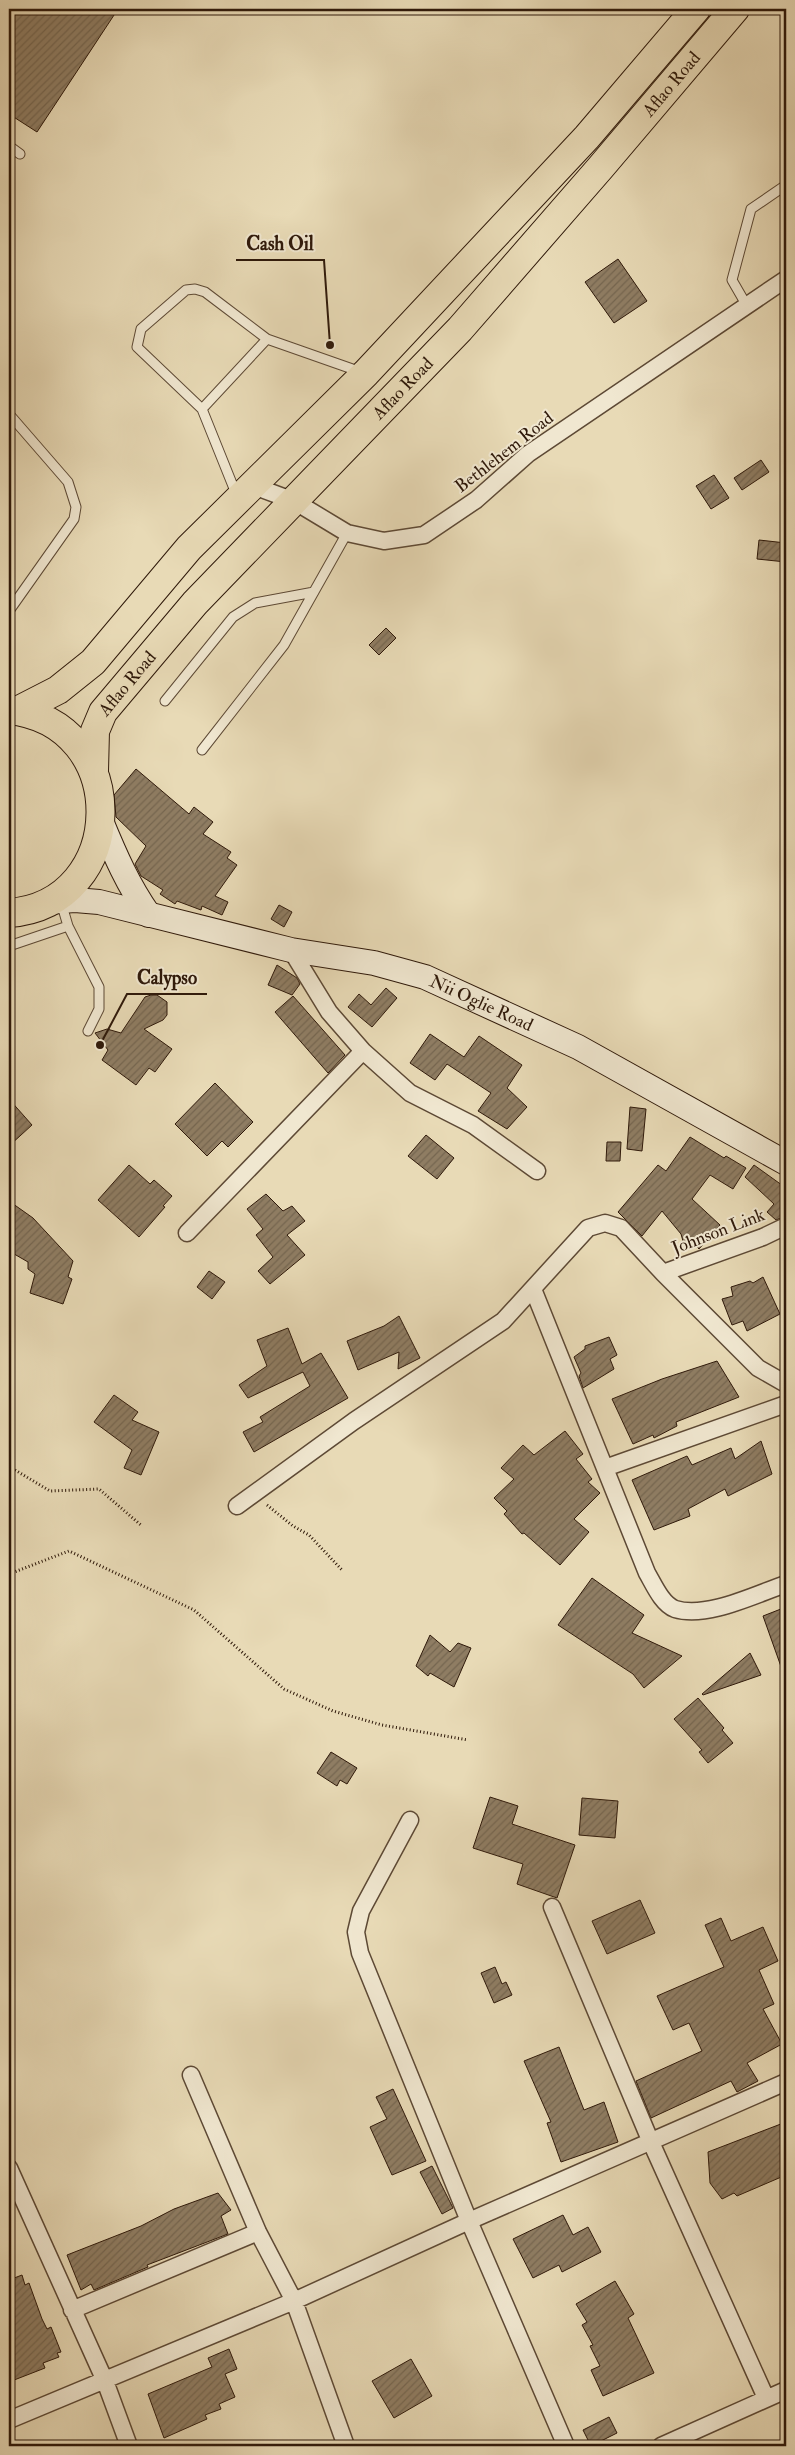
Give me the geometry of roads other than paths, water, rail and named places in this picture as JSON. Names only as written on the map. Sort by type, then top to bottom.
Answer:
[{"type":"highway","name":"Aflao Road","points":[[13,710],[58,690],[93,662],[189,548],[366,373],[587,137],[696,9]]},
{"type":"highway","name":"Aflao Road","points":[[94,772],[94,731],[103,712],[195,603],[460,329],[601,168],[734,9]]},
{"type":"highway","points":[[9,913],[54,902],[84,868],[93,854],[101,821],[102,804],[94,772],[76,743],[49,722],[13,710]]},
{"type":"street","name":"Bethlehem Road","points":[[245,492],[294,501],[347,533],[384,541],[424,535],[476,500],[528,454],[786,280]]},
{"type":"street","points":[[101,821],[119,865],[133,892],[149,915]]},
{"type":"street","name":"Nii Oglie Road","points":[[54,902],[99,902],[291,950],[374,963],[425,977],[578,1047],[786,1164]]},
{"type":"street","points":[[291,950],[329,1012],[363,1051],[410,1093],[473,1125],[537,1171]]},
{"type":"street","points":[[187,1234],[363,1051]]},
{"type":"street","points":[[237,1506],[354,1421],[504,1321],[588,1228],[605,1223],[621,1228],[758,1368],[786,1384]]},
{"type":"street","name":"Johnson Link","points":[[663,1273],[763,1237],[786,1226]]},
{"type":"street","points":[[533,1289],[647,1574],[660,1595],[674,1608],[703,1612],[786,1584]]},
{"type":"street","points":[[605,1468],[786,1404]]},
{"type":"street","points":[[410,1820],[360,1911],[356,1932],[360,1953],[469,2221],[566,2446]]},
{"type":"street","points":[[552,1907],[650,2140],[766,2398]]},
{"type":"street","points":[[191,2075],[258,2232],[294,2301],[346,2446]]},
{"type":"street","points":[[9,2420],[294,2301],[650,2140],[786,2082]]},
{"type":"street","points":[[9,2168],[105,2381],[128,2446]]},
{"type":"street","points":[[72,2310],[258,2232]]},
{"type":"street","points":[[661,2446],[786,2390]]},
{"type":"lane","points":[[9,146],[20,154]]},
{"type":"lane","points":[[747,306],[732,280],[751,209],[786,185]]},
{"type":"lane","points":[[245,492],[202,409],[137,347],[141,330],[186,290],[195,289],[205,292],[267,339],[366,373]]},
{"type":"lane","points":[[202,409],[267,339]]},
{"type":"lane","points":[[9,414],[68,482],[76,507],[74,519],[9,611]]},
{"type":"lane","points":[[202,750],[284,645],[347,533]]},
{"type":"lane","points":[[165,701],[233,617],[255,603],[314,592]]},
{"type":"lane","points":[[54,902],[99,987],[99,1009],[88,1031]]},
{"type":"lane","points":[[9,946],[68,926]]},
{"type":"place","name":"Cash Oil","points":[[330,345]]},
{"type":"place","name":"Calypso","points":[[100,1045]]}]
